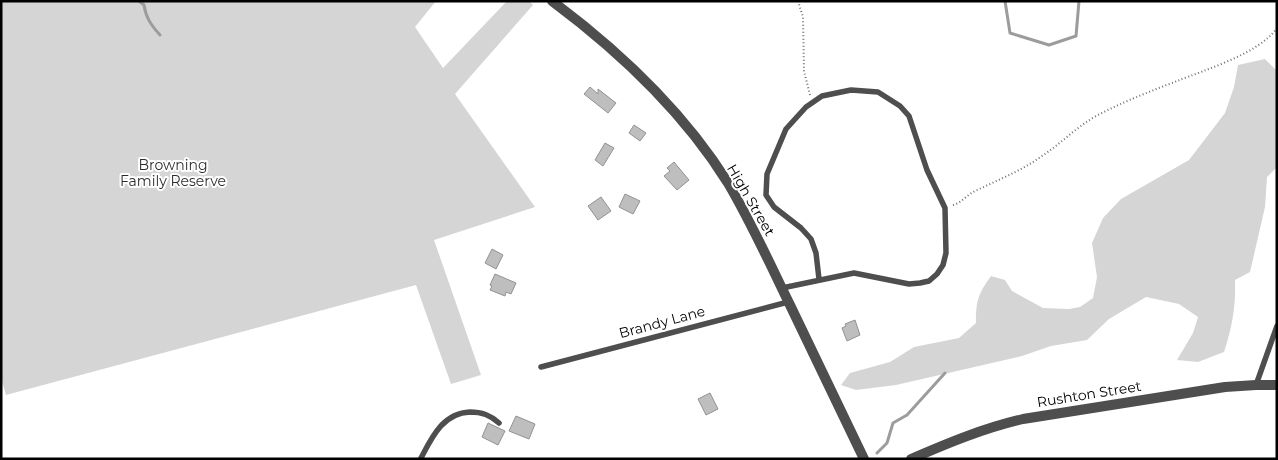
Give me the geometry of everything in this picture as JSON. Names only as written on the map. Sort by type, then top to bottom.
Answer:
[{"type":"street","name":"High Street","points":[[552,1],[592,31],[650,86],[698,141],[727,182],[752,226],[864,459]]},
{"type":"street","name":"Rushton Street","points":[[911,459],[952,441],[999,424],[1023,419],[1225,387],[1277,385]]},
{"type":"lane","points":[[782,288],[854,273],[909,284],[929,281],[943,265],[946,253],[945,208],[927,170],[909,116],[900,106],[878,92],[851,90],[822,96],[812,102],[786,129],[767,174],[766,195],[774,207],[801,228],[811,239],[816,253],[819,279]]},
{"type":"lane","name":"Brandy Lane","points":[[541,367],[788,302]]},
{"type":"lane","points":[[1256,385],[1277,326]]},
{"type":"lane","points":[[421,458],[435,434],[448,419],[455,415],[465,412],[484,413],[499,423]]},
{"type":"path","points":[[798,1],[803,17],[804,71],[812,102]]},
{"type":"path","points":[[945,208],[958,204],[965,196],[1024,167],[1099,114],[1138,96],[1226,62],[1271,37],[1277,28]]},
{"type":"green space","name":"Browning Family Reserve","points":[[1,1],[436,1],[415,27],[443,68],[507,1],[529,1],[533,5],[455,94],[535,207],[434,240],[481,375],[451,384],[416,285],[6,395],[1,378]]},
{"type":"green space","points":[[1265,59],[1277,71],[1277,167],[1267,177],[1265,207],[1250,272],[1235,280],[1233,317],[1224,352],[1198,362],[1177,360],[1193,333],[1198,317],[1179,304],[1146,297],[1109,319],[1087,340],[1051,346],[1022,356],[896,385],[856,390],[841,385],[850,373],[890,362],[914,347],[959,338],[976,323],[979,298],[991,276],[1005,280],[1012,291],[1043,308],[1069,309],[1080,307],[1093,298],[1097,277],[1092,243],[1103,218],[1121,199],[1189,160],[1225,113],[1234,87],[1238,65]]},
{"type":"building","points":[[590,87],[598,94],[598,89],[616,103],[608,113],[584,94]]},
{"type":"building","points":[[634,125],[646,133],[640,141],[629,133]]},
{"type":"building","points":[[605,143],[614,148],[603,166],[595,160]]},
{"type":"building","points":[[674,162],[689,180],[677,190],[664,176],[670,171],[667,168]]},
{"type":"building","points":[[625,194],[640,201],[633,214],[619,207]]},
{"type":"building","points":[[601,197],[611,211],[598,220],[588,206]]},
{"type":"building","points":[[492,249],[503,255],[496,269],[485,263]]},
{"type":"building","points":[[495,274],[516,283],[511,294],[506,292],[505,296],[490,290]]},
{"type":"building","points":[[855,320],[860,335],[847,341],[842,328],[846,326],[845,324]]},
{"type":"building","points":[[710,393],[718,409],[706,415],[698,399]]},
{"type":"building","points":[[516,416],[535,424],[529,439],[509,431]]},
{"type":"building","points":[[488,423],[505,431],[498,445],[482,437]]},
{"type":"waterway","points":[[139,1],[144,5],[149,21],[160,35]]},
{"type":"waterway","points":[[1005,1],[1010,33],[1049,45],[1076,36],[1079,1]]},
{"type":"waterway","points":[[877,453],[887,443],[893,423],[907,415],[945,373]]}]
